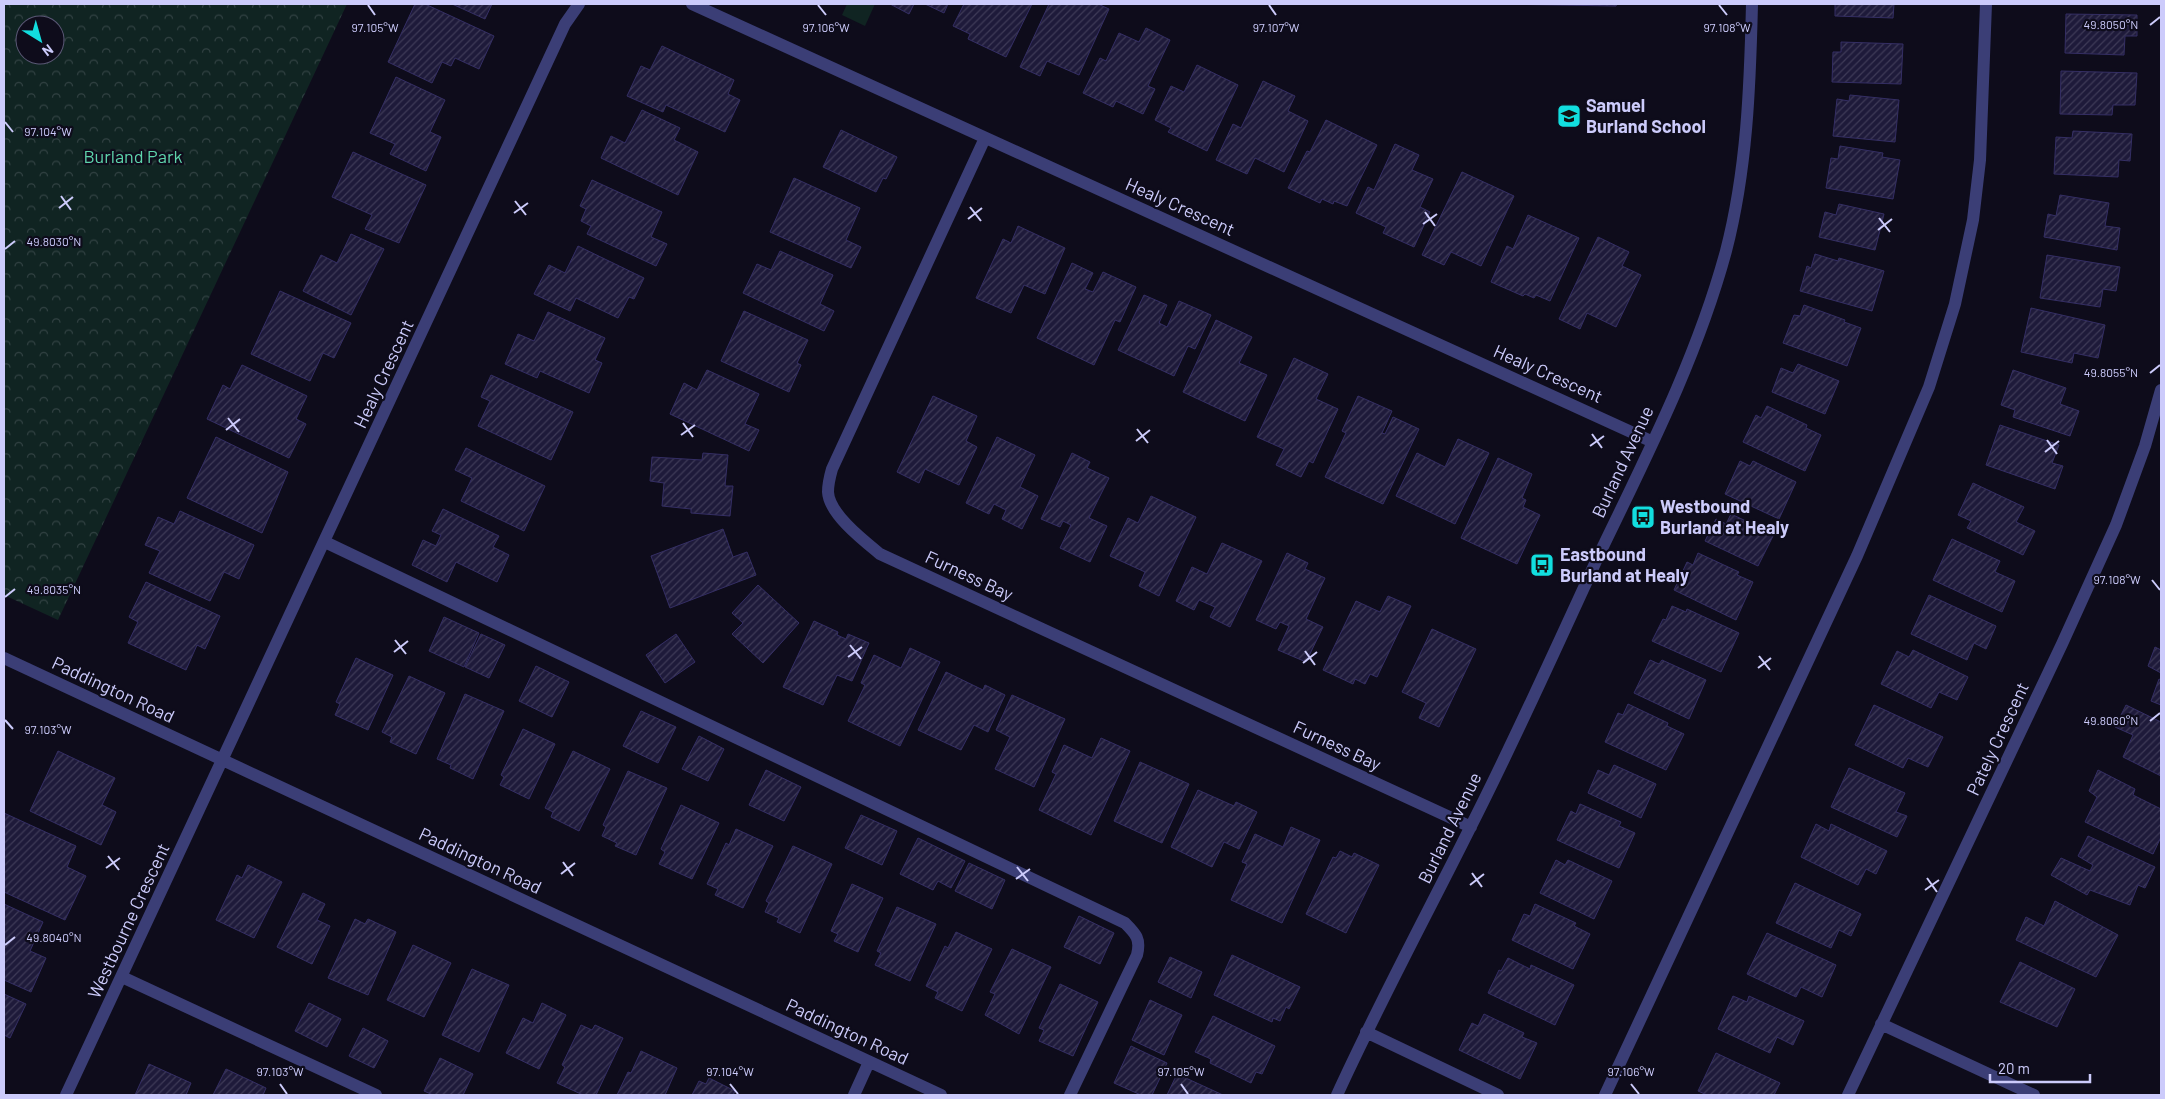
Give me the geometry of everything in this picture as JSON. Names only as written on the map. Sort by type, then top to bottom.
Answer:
[{"type":"street","name":"Healy Crescent","points":[[224,761],[565,24],[579,4]]},
{"type":"street","name":"Healy Crescent","points":[[692,4],[1653,442]]},
{"type":"street","name":"Burland Avenue","points":[[1337,1095],[1366,1032],[1471,827],[1653,442],[1702,326],[1726,248],[1746,139],[1752,4]]},
{"type":"street","points":[[1605,1095],[1857,556],[1929,387],[1955,304],[1973,220],[1980,160],[1986,4]]},
{"type":"street","name":"Furness Bay","points":[[985,138],[832,469],[828,493],[836,509],[854,534],[880,554],[1471,827]]},
{"type":"street","name":"Pately Crescent","points":[[1848,1095],[2062,644],[2116,525],[2144,446],[2161,390]]},
{"type":"street","points":[[325,542],[1125,923],[1137,934],[1140,944],[1137,955],[1070,1095]]},
{"type":"street","name":"Paddington Road","points":[[4,658],[941,1095]]},
{"type":"street","name":"Westbourne Crescent","points":[[66,1095],[224,761]]},
{"type":"street","points":[[122,977],[376,1095]]},
{"type":"street","points":[[1882,1024],[2034,1095]]},
{"type":"street","points":[[1366,1032],[1498,1095]]},
{"type":"street","points":[[854,1095],[869,1062]]},
{"type":"green space","name":"Burland Park","points":[[4,4],[347,4],[58,620],[4,595]]},
{"type":"green space","points":[[847,4],[875,4],[865,26],[842,15]]},
{"type":"building","points":[[415,4],[425,4],[494,36],[479,69],[455,58],[451,66],[442,62],[432,83],[388,62]]},
{"type":"building","points":[[452,4],[492,4],[485,19]]},
{"type":"building","points":[[890,4],[914,4],[909,14]]},
{"type":"building","points":[[925,4],[948,4],[944,13]]},
{"type":"building","points":[[964,4],[1032,4],[1006,57],[968,39],[970,34],[953,26]]},
{"type":"building","points":[[1049,4],[1098,4],[1109,9],[1079,75],[1047,61],[1040,76],[1020,67]]},
{"type":"building","points":[[1495,4],[1617,4],[1616,6]]},
{"type":"building","points":[[1835,4],[1894,4],[1893,18],[1835,16]]},
{"type":"building","points":[[2066,14],[2137,15],[2137,36],[2125,36],[2124,55],[2065,53]]},
{"type":"building","points":[[1146,28],[1170,40],[1148,86],[1155,89],[1143,114],[1116,101],[1113,107],[1083,93],[1100,58],[1106,61],[1119,33],[1139,42]]},
{"type":"building","points":[[1841,42],[1903,44],[1901,84],[1832,82],[1833,52],[1841,52]]},
{"type":"building","points":[[662,46],[734,80],[728,94],[740,100],[725,132],[666,105],[663,112],[627,96],[641,66],[650,70]]},
{"type":"building","points":[[1197,65],[1238,85],[1207,151],[1168,132],[1171,128],[1155,120],[1171,86],[1184,92]]},
{"type":"building","points":[[2061,71],[2137,73],[2135,105],[2113,105],[2112,115],[2060,114]]},
{"type":"building","points":[[396,77],[445,100],[430,132],[441,137],[426,171],[390,154],[395,144],[370,133]]},
{"type":"building","points":[[1263,81],[1295,96],[1288,111],[1308,121],[1284,172],[1255,158],[1247,174],[1216,160],[1233,124],[1241,128]]},
{"type":"building","points":[[1850,95],[1899,100],[1895,142],[1833,136],[1837,99],[1849,101]]},
{"type":"building","points":[[642,110],[680,128],[674,140],[698,152],[678,195],[601,158],[611,136],[625,143]]},
{"type":"building","points":[[1326,120],[1377,145],[1347,206],[1334,201],[1333,204],[1322,199],[1320,203],[1288,188],[1307,151],[1310,152]]},
{"type":"building","points":[[841,130],[897,157],[886,179],[883,178],[876,192],[823,167]]},
{"type":"building","points":[[2073,131],[2132,134],[2130,161],[2119,160],[2118,177],[2054,174],[2056,137],[2072,138]]},
{"type":"building","points":[[1395,144],[1419,155],[1412,170],[1433,179],[1420,207],[1430,212],[1414,247],[1383,233],[1386,227],[1356,213],[1368,187],[1374,190]]},
{"type":"building","points":[[1840,146],[1883,153],[1882,157],[1900,160],[1893,199],[1826,188],[1831,158],[1838,159]]},
{"type":"building","points":[[353,152],[426,185],[399,243],[365,229],[372,215],[332,197]]},
{"type":"building","points":[[1462,172],[1514,196],[1481,266],[1451,252],[1444,265],[1422,255]]},
{"type":"building","points":[[794,178],[860,208],[846,240],[861,247],[851,268],[770,232]]},
{"type":"building","points":[[592,180],[662,212],[651,237],[667,244],[656,266],[587,234],[591,226],[581,221],[586,209],[580,206]]},
{"type":"building","points":[[2060,195],[2109,203],[2105,226],[2120,228],[2117,250],[2044,237],[2048,214],[2056,216]]},
{"type":"building","points":[[1839,204],[1884,214],[1875,250],[1819,237],[1825,212],[1836,215]]},
{"type":"building","points":[[1528,215],[1579,238],[1550,301],[1536,295],[1534,298],[1525,294],[1523,296],[1491,282],[1507,246],[1513,249]]},
{"type":"building","points":[[1018,226],[1065,248],[1045,294],[1024,285],[1011,313],[976,298],[1003,239],[1011,243]]},
{"type":"building","points":[[351,234],[384,249],[351,315],[303,291],[321,255],[337,263]]},
{"type":"building","points":[[1598,237],[1629,252],[1622,266],[1641,275],[1616,327],[1587,313],[1580,329],[1559,319]]},
{"type":"building","points":[[578,246],[644,278],[634,299],[629,297],[618,318],[576,298],[570,311],[534,294],[549,265],[565,273]]},
{"type":"building","points":[[780,251],[833,275],[820,304],[834,311],[824,331],[743,293],[757,264],[771,270]]},
{"type":"building","points":[[1815,254],[1838,261],[1839,258],[1884,271],[1872,311],[1800,291],[1807,266],[1811,268]]},
{"type":"building","points":[[2047,255],[2120,267],[2116,291],[2103,289],[2100,307],[2040,298]]},
{"type":"building","points":[[1072,263],[1093,273],[1085,289],[1093,292],[1103,272],[1136,287],[1120,322],[1115,320],[1094,365],[1037,338]]},
{"type":"building","points":[[280,291],[351,323],[334,358],[323,353],[310,381],[251,354]]},
{"type":"building","points":[[1144,295],[1167,305],[1159,323],[1167,327],[1179,301],[1211,315],[1195,349],[1188,346],[1174,376],[1118,350]]},
{"type":"building","points":[[1804,305],[1861,328],[1847,366],[1783,343],[1794,315],[1800,316]]},
{"type":"building","points":[[2031,308],[2105,325],[2098,358],[2074,353],[2072,363],[2021,352]]},
{"type":"building","points":[[744,311],[808,340],[797,363],[801,365],[789,392],[721,361]]},
{"type":"building","points":[[548,312],[605,338],[595,360],[602,363],[589,393],[540,371],[537,378],[505,364],[518,334],[534,341]]},
{"type":"building","points":[[1216,320],[1252,337],[1239,363],[1267,375],[1245,421],[1183,392]]},
{"type":"building","points":[[1294,358],[1328,374],[1316,399],[1338,409],[1313,463],[1309,461],[1301,477],[1276,465],[1284,449],[1257,437]]},
{"type":"building","points":[[1798,364],[1839,381],[1825,414],[1772,392],[1781,368],[1793,373]]},
{"type":"building","points":[[242,365],[307,396],[296,419],[306,424],[289,458],[207,419],[223,385],[230,389]]},
{"type":"building","points":[[707,370],[759,394],[745,424],[759,430],[749,451],[670,414],[684,383],[697,390]]},
{"type":"building","points":[[2013,370],[2066,388],[2060,404],[2079,411],[2070,436],[2013,417],[2015,410],[2001,405]]},
{"type":"building","points":[[491,375],[573,412],[551,460],[478,426],[490,401],[481,397]]},
{"type":"building","points":[[933,396],[977,416],[966,441],[977,447],[959,485],[925,469],[919,483],[897,472]]},
{"type":"building","points":[[1358,396],[1392,411],[1382,433],[1385,434],[1393,417],[1419,429],[1383,504],[1325,477],[1346,433],[1342,431]]},
{"type":"building","points":[[1767,406],[1807,425],[1806,428],[1821,435],[1805,471],[1743,442],[1756,415],[1761,418]]},
{"type":"building","points":[[2000,425],[2059,445],[2052,463],[2063,466],[2055,489],[1986,465]]},
{"type":"building","points":[[216,437],[288,472],[262,533],[187,498]]},
{"type":"building","points":[[997,437],[1035,455],[1020,487],[1038,496],[1022,529],[1002,519],[1006,510],[994,504],[989,514],[966,503]]},
{"type":"building","points":[[1458,439],[1489,453],[1455,524],[1396,496],[1417,453],[1445,467]]},
{"type":"building","points":[[466,448],[545,486],[524,531],[461,501],[472,478],[455,470]]},
{"type":"building","points":[[703,453],[728,455],[725,486],[733,486],[730,516],[691,513],[691,509],[662,506],[664,483],[650,481],[652,457],[702,460]]},
{"type":"building","points":[[1072,453],[1090,462],[1087,468],[1109,478],[1089,518],[1107,526],[1090,562],[1060,548],[1071,525],[1063,521],[1060,527],[1041,519]]},
{"type":"building","points":[[1498,458],[1532,474],[1522,498],[1526,500],[1523,507],[1540,515],[1517,564],[1461,538]]},
{"type":"building","points":[[1740,461],[1750,466],[1753,461],[1796,482],[1779,519],[1725,494]]},
{"type":"building","points":[[1973,483],[2024,507],[2016,522],[2035,531],[2023,555],[1967,528],[1971,521],[1958,515]]},
{"type":"building","points":[[1151,496],[1196,517],[1159,596],[1139,586],[1145,572],[1110,556],[1128,518],[1138,523]]},
{"type":"building","points":[[443,509],[499,536],[493,547],[509,555],[497,582],[456,562],[447,582],[412,565],[423,540],[436,546],[441,535],[432,531]]},
{"type":"building","points":[[180,511],[254,545],[239,579],[224,572],[210,601],[149,573],[160,551],[145,545],[158,517],[174,524]]},
{"type":"building","points":[[1731,514],[1774,534],[1758,566],[1705,541],[1716,519],[1726,524]]},
{"type":"building","points":[[723,529],[733,557],[747,552],[756,575],[670,608],[651,556]]},
{"type":"building","points":[[1952,539],[2000,561],[1995,572],[2015,581],[2002,612],[1933,580]]},
{"type":"building","points":[[1222,543],[1262,561],[1230,627],[1210,617],[1215,607],[1199,600],[1194,610],[1176,601],[1192,567],[1207,574]]},
{"type":"building","points":[[1287,553],[1308,563],[1305,569],[1325,578],[1306,619],[1323,627],[1306,662],[1278,650],[1289,626],[1280,622],[1276,629],[1256,620]]},
{"type":"building","points":[[1698,553],[1739,572],[1737,575],[1753,582],[1736,620],[1674,590],[1687,562],[1693,565]]},
{"type":"building","points":[[146,582],[220,616],[205,649],[197,645],[186,670],[128,643],[138,622],[129,617]]},
{"type":"building","points":[[758,585],[799,623],[763,663],[732,634],[743,623],[732,613]]},
{"type":"building","points":[[1929,595],[1996,626],[1986,649],[1974,643],[1967,660],[1911,634]]},
{"type":"building","points":[[1388,596],[1411,606],[1377,677],[1370,674],[1365,684],[1355,679],[1353,684],[1323,670],[1356,601],[1380,612]]},
{"type":"building","points":[[1672,606],[1686,612],[1687,609],[1739,633],[1721,672],[1652,641],[1663,619],[1666,620]]},
{"type":"building","points":[[444,617],[479,633],[464,667],[429,651]]},
{"type":"building","points":[[814,621],[838,632],[837,635],[846,639],[848,634],[869,643],[852,681],[837,675],[823,705],[783,687]]},
{"type":"building","points":[[1432,629],[1476,649],[1439,727],[1419,718],[1426,703],[1402,692]]},
{"type":"building","points":[[481,634],[505,645],[489,678],[465,667]]},
{"type":"building","points":[[676,634],[695,662],[665,683],[646,655]]},
{"type":"building","points":[[2155,647],[2161,650],[2161,673],[2148,666]]},
{"type":"building","points":[[910,648],[940,662],[900,746],[848,721],[865,685],[861,683],[874,655],[901,668]]},
{"type":"building","points":[[1913,650],[1968,677],[1957,700],[1939,692],[1931,708],[1881,684],[1897,651],[1909,657]]},
{"type":"building","points":[[356,658],[393,675],[368,730],[335,715],[340,704],[336,702]]},
{"type":"building","points":[[1650,660],[1659,664],[1662,660],[1706,680],[1689,719],[1634,693]]},
{"type":"building","points":[[536,666],[569,682],[552,717],[519,701]]},
{"type":"building","points":[[946,672],[983,690],[985,685],[1005,695],[988,732],[974,725],[961,750],[918,730]]},
{"type":"building","points":[[409,676],[445,693],[416,754],[390,742],[392,737],[382,732]]},
{"type":"building","points":[[2159,679],[2161,680],[2161,705],[2151,701]]},
{"type":"building","points":[[465,694],[504,711],[473,779],[450,768],[451,765],[437,759]]},
{"type":"building","points":[[1012,695],[1065,719],[1034,787],[995,769],[1010,737],[996,730]]},
{"type":"building","points":[[1628,704],[1668,723],[1667,726],[1684,734],[1666,770],[1605,742],[1618,713],[1623,715]]},
{"type":"building","points":[[1874,705],[1943,737],[1928,767],[1908,758],[1903,768],[1855,745]]},
{"type":"building","points":[[2126,705],[2161,722],[2161,776],[2123,757],[2133,735],[2115,727]]},
{"type":"building","points":[[641,711],[676,727],[658,763],[623,746]]},
{"type":"building","points":[[523,729],[555,744],[529,799],[500,785],[504,777],[501,775]]},
{"type":"building","points":[[699,736],[724,749],[708,781],[682,769]]},
{"type":"building","points":[[1101,738],[1130,751],[1091,835],[1039,810],[1056,774],[1052,772],[1064,745],[1092,758]]},
{"type":"building","points":[[58,751],[115,778],[102,805],[116,812],[101,845],[30,811]]},
{"type":"building","points":[[573,751],[610,769],[579,831],[551,817],[553,812],[545,808]]},
{"type":"building","points":[[1140,762],[1189,784],[1162,843],[1114,821]]},
{"type":"building","points":[[1614,765],[1656,784],[1641,818],[1588,793],[1598,770],[1609,775]]},
{"type":"building","points":[[1849,768],[1905,793],[1896,812],[1907,816],[1897,837],[1831,807]]},
{"type":"building","points":[[766,770],[801,787],[784,821],[749,805]]},
{"type":"building","points":[[2098,770],[2135,789],[2133,795],[2161,809],[2161,837],[2153,854],[2085,822],[2097,797],[2089,791]]},
{"type":"building","points":[[628,771],[667,788],[636,855],[615,846],[617,843],[602,836],[606,827],[603,825]]},
{"type":"building","points":[[1198,790],[1234,806],[1236,802],[1257,812],[1239,849],[1224,842],[1212,867],[1171,847]]},
{"type":"building","points":[[1580,804],[1621,822],[1619,826],[1635,833],[1619,868],[1557,840],[1571,811],[1576,814]]},
{"type":"building","points":[[681,805],[719,823],[692,879],[659,864],[665,852],[661,849]]},
{"type":"building","points":[[4,813],[76,846],[67,867],[86,876],[65,920],[4,892]]},
{"type":"building","points":[[861,815],[897,831],[882,865],[845,848]]},
{"type":"building","points":[[1816,824],[1829,831],[1831,824],[1887,851],[1876,874],[1866,869],[1858,885],[1801,857]]},
{"type":"building","points":[[1291,827],[1320,840],[1282,923],[1231,900],[1247,864],[1242,862],[1255,834],[1283,847]]},
{"type":"building","points":[[736,829],[773,846],[743,908],[715,895],[718,889],[707,884],[726,843],[729,845]]},
{"type":"building","points":[[2088,836],[2155,867],[2145,888],[2138,885],[2130,905],[2090,890],[2087,895],[2051,875],[2061,858],[2090,871],[2093,865],[2078,856]]},
{"type":"building","points":[[918,838],[965,861],[951,888],[938,881],[933,890],[900,874]]},
{"type":"building","points":[[793,846],[832,864],[800,933],[777,922],[779,918],[765,912],[769,903],[766,901]]},
{"type":"building","points":[[1340,851],[1352,857],[1354,853],[1379,865],[1346,933],[1306,914],[1333,857],[1336,858]]},
{"type":"building","points":[[1556,860],[1565,865],[1568,860],[1612,881],[1594,919],[1540,893]]},
{"type":"building","points":[[969,863],[1005,880],[992,909],[955,891]]},
{"type":"building","points":[[248,865],[282,882],[254,938],[216,920],[237,875],[242,878]]},
{"type":"building","points":[[1795,883],[1861,914],[1851,936],[1839,930],[1831,948],[1776,923]]},
{"type":"building","points":[[852,884],[883,898],[858,952],[834,941],[838,934],[831,931]]},
{"type":"building","points":[[303,893],[325,904],[317,920],[330,926],[312,964],[277,947]]},
{"type":"building","points":[[2055,901],[2118,935],[2096,977],[2016,940],[2026,917],[2044,926]]},
{"type":"building","points":[[4,904],[43,922],[30,951],[46,958],[31,992],[4,980]]},
{"type":"building","points":[[1535,904],[1576,923],[1574,926],[1590,934],[1573,969],[1512,940],[1524,914],[1530,916]]},
{"type":"building","points":[[897,907],[936,924],[910,981],[875,965],[881,953],[877,951]]},
{"type":"building","points":[[1079,916],[1114,933],[1100,964],[1064,947]]},
{"type":"building","points":[[355,919],[365,924],[368,919],[396,932],[368,995],[328,978]]},
{"type":"building","points":[[956,932],[992,949],[962,1011],[935,998],[938,992],[926,986],[945,946],[948,948]]},
{"type":"building","points":[[1767,933],[1836,965],[1822,997],[1801,987],[1796,997],[1747,974]]},
{"type":"building","points":[[413,945],[451,963],[424,1017],[387,1000]]},
{"type":"building","points":[[1012,949],[1051,967],[1019,1034],[985,1015],[995,994],[990,992]]},
{"type":"building","points":[[1232,955],[1300,987],[1289,1009],[1286,1007],[1280,1021],[1273,1018],[1272,1022],[1214,995]]},
{"type":"building","points":[[1170,957],[1202,972],[1191,998],[1158,982]]},
{"type":"building","points":[[1508,958],[1530,969],[1531,965],[1574,985],[1555,1025],[1488,993],[1499,970],[1501,971]]},
{"type":"building","points":[[2020,962],[2075,989],[2057,1027],[2000,1002]]},
{"type":"building","points":[[472,969],[509,985],[479,1052],[442,1035]]},
{"type":"building","points":[[1060,984],[1098,1002],[1073,1056],[1039,1041],[1044,1030],[1039,1028]]},
{"type":"building","points":[[4,994],[26,1004],[10,1038],[4,1035]]},
{"type":"building","points":[[1733,996],[1747,1002],[1749,996],[1804,1021],[1793,1045],[1777,1037],[1770,1053],[1718,1029]]},
{"type":"building","points":[[1150,1000],[1182,1015],[1164,1055],[1132,1040]]},
{"type":"building","points":[[309,1003],[341,1019],[327,1047],[295,1031]]},
{"type":"building","points":[[542,1003],[566,1015],[539,1069],[506,1053],[523,1018],[533,1023]]},
{"type":"building","points":[[1484,1014],[1524,1033],[1522,1037],[1537,1043],[1520,1079],[1459,1050],[1472,1023],[1478,1026]]},
{"type":"building","points":[[1213,1016],[1275,1046],[1262,1074],[1256,1072],[1251,1083],[1210,1063],[1211,1059],[1195,1052]]},
{"type":"building","points":[[581,1025],[592,1030],[595,1025],[623,1038],[596,1095],[583,1095],[557,1083],[565,1067],[562,1065]]},
{"type":"building","points":[[363,1028],[388,1041],[374,1068],[349,1056]]},
{"type":"building","points":[[1131,1046],[1167,1063],[1152,1095],[1141,1095],[1114,1083]]},
{"type":"building","points":[[641,1051],[677,1068],[665,1095],[617,1095],[628,1072],[631,1073]]},
{"type":"building","points":[[1716,1053],[1780,1083],[1774,1095],[1707,1095],[1698,1091]]},
{"type":"building","points":[[440,1058],[473,1074],[463,1095],[433,1095],[424,1091]]},
{"type":"building","points":[[149,1064],[191,1083],[186,1095],[135,1095]]},
{"type":"building","points":[[226,1069],[266,1088],[263,1095],[213,1095]]},
{"type":"building","points":[[1177,1074],[1223,1095],[1167,1095]]},
{"type":"building","points":[[709,1078],[735,1091],[733,1095],[692,1095],[699,1081],[706,1084]]},
{"type":"place","name":"Samuel Burland School","points":[[1569,116]]},
{"type":"place","name":"Westbound Burland at Healy","points":[[1643,517]]},
{"type":"place","name":"Eastbound Burland at Healy","points":[[1542,565]]}]
